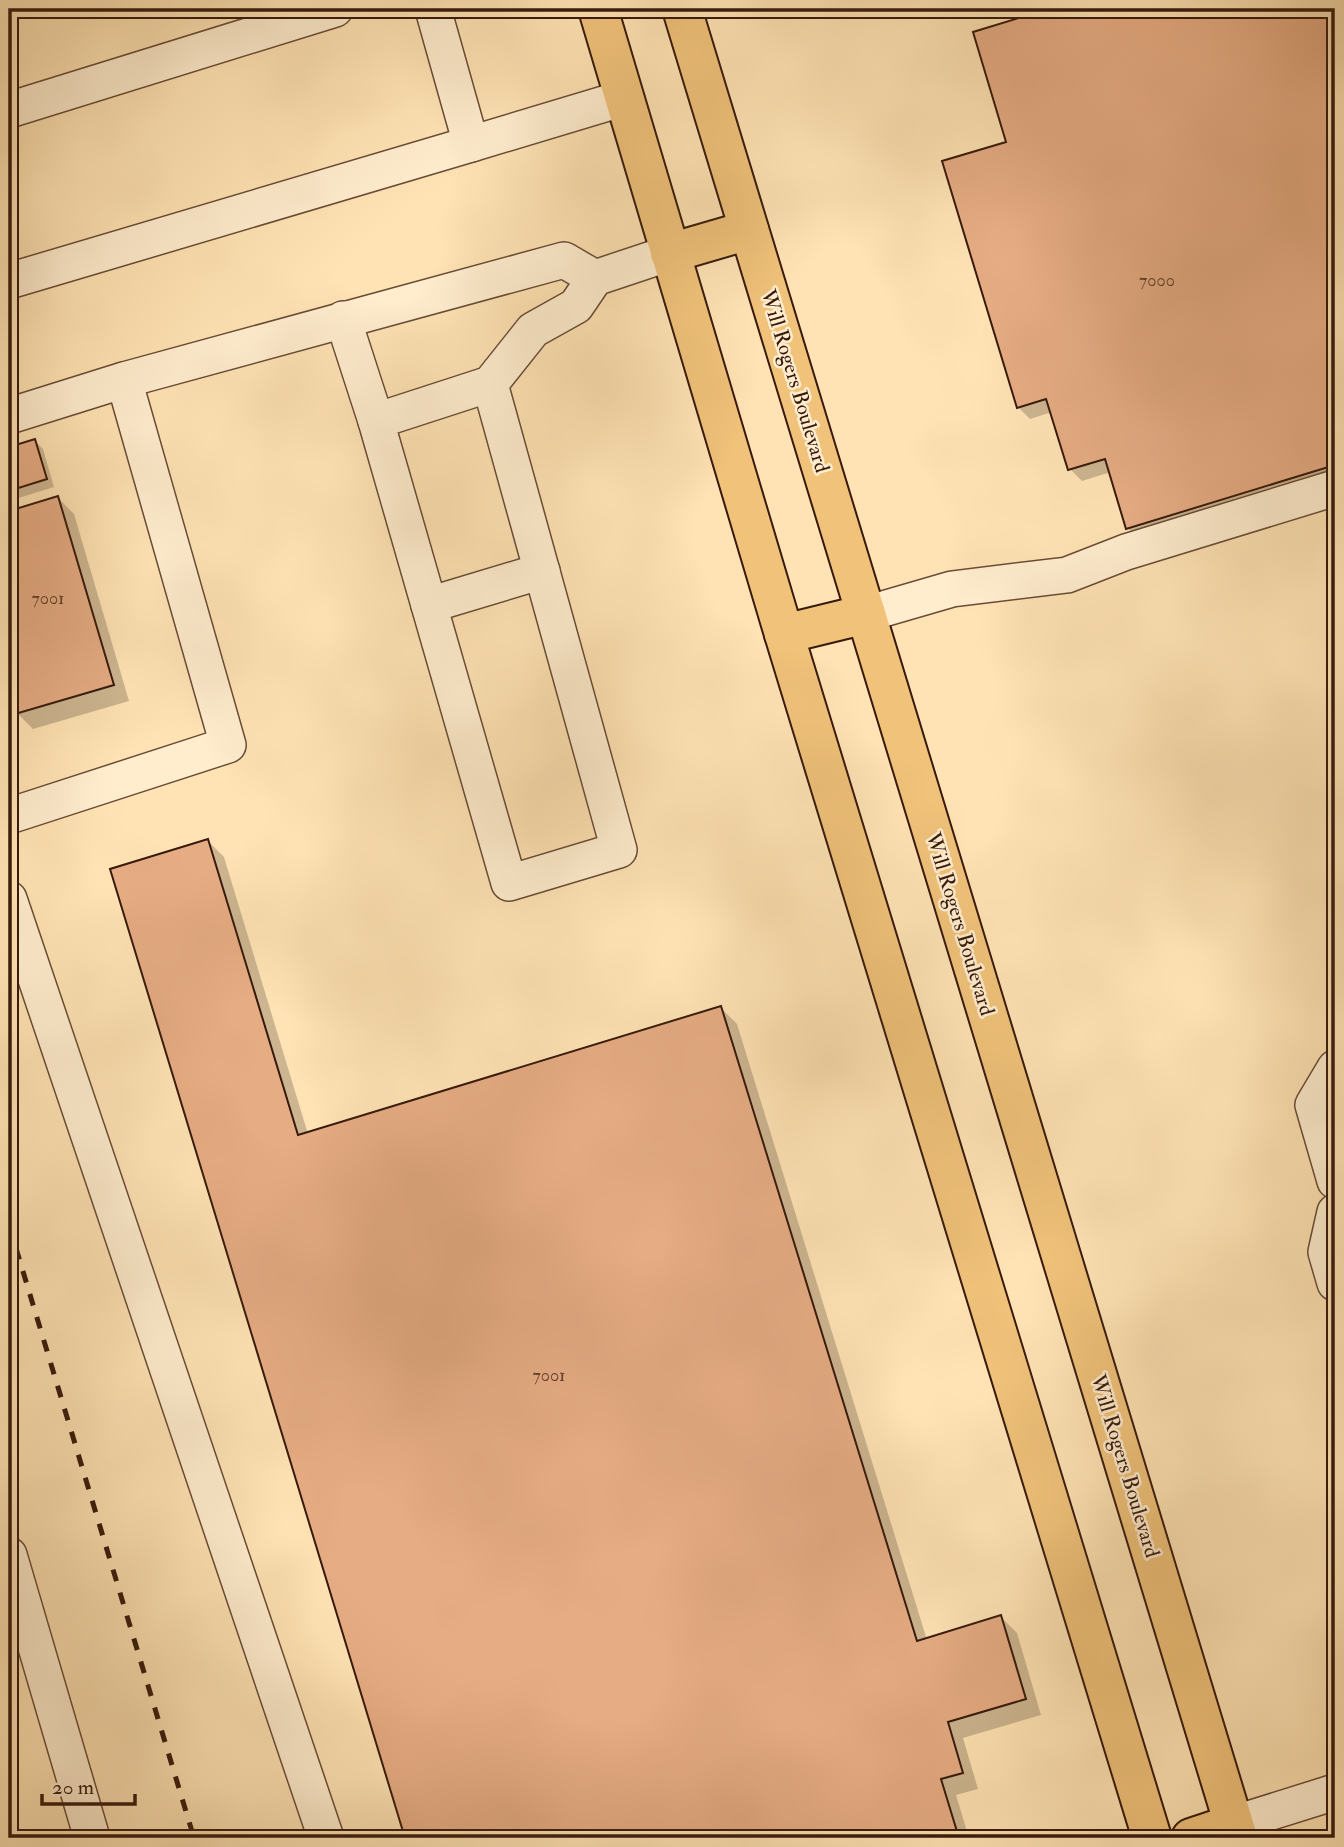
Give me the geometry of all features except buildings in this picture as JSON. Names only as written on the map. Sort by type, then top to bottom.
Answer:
[{"type":"main road","points":[[598,9],[784,634],[1152,1838]]},
{"type":"main road","name":"Will Rogers Boulevard","points":[[682,9],[1236,1831]]},
{"type":"main road","points":[[670,253],[749,230]]},
{"type":"main road","points":[[784,634],[866,614]]},
{"type":"main road","points":[[1191,1838],[1236,1831]]},
{"type":"lane","points":[[9,110],[335,9]]},
{"type":"lane","points":[[433,9],[471,144]]},
{"type":"lane","points":[[9,281],[624,98]]},
{"type":"lane","points":[[376,421],[491,384],[533,330],[576,306],[595,278],[670,253]]},
{"type":"lane","points":[[9,416],[124,380],[564,260],[595,278]]},
{"type":"lane","points":[[343,319],[376,421],[509,883],[619,850],[491,384]]},
{"type":"lane","points":[[9,816],[228,746],[124,380]]},
{"type":"lane","points":[[866,614],[952,589],[1068,575],[1125,552],[1335,488]]},
{"type":"lane","points":[[429,605],[542,571]]},
{"type":"lane","points":[[9,900],[326,1838]]},
{"type":"lane","points":[[1335,1068],[1313,1105],[1335,1181]]},
{"type":"lane","points":[[1335,1212],[1326,1252],[1335,1283]]},
{"type":"lane","points":[[9,1555],[92,1838]]},
{"type":"lane","points":[[1236,1831],[1335,1792]]},
{"type":"railway","points":[[9,1225],[194,1838]]}]
